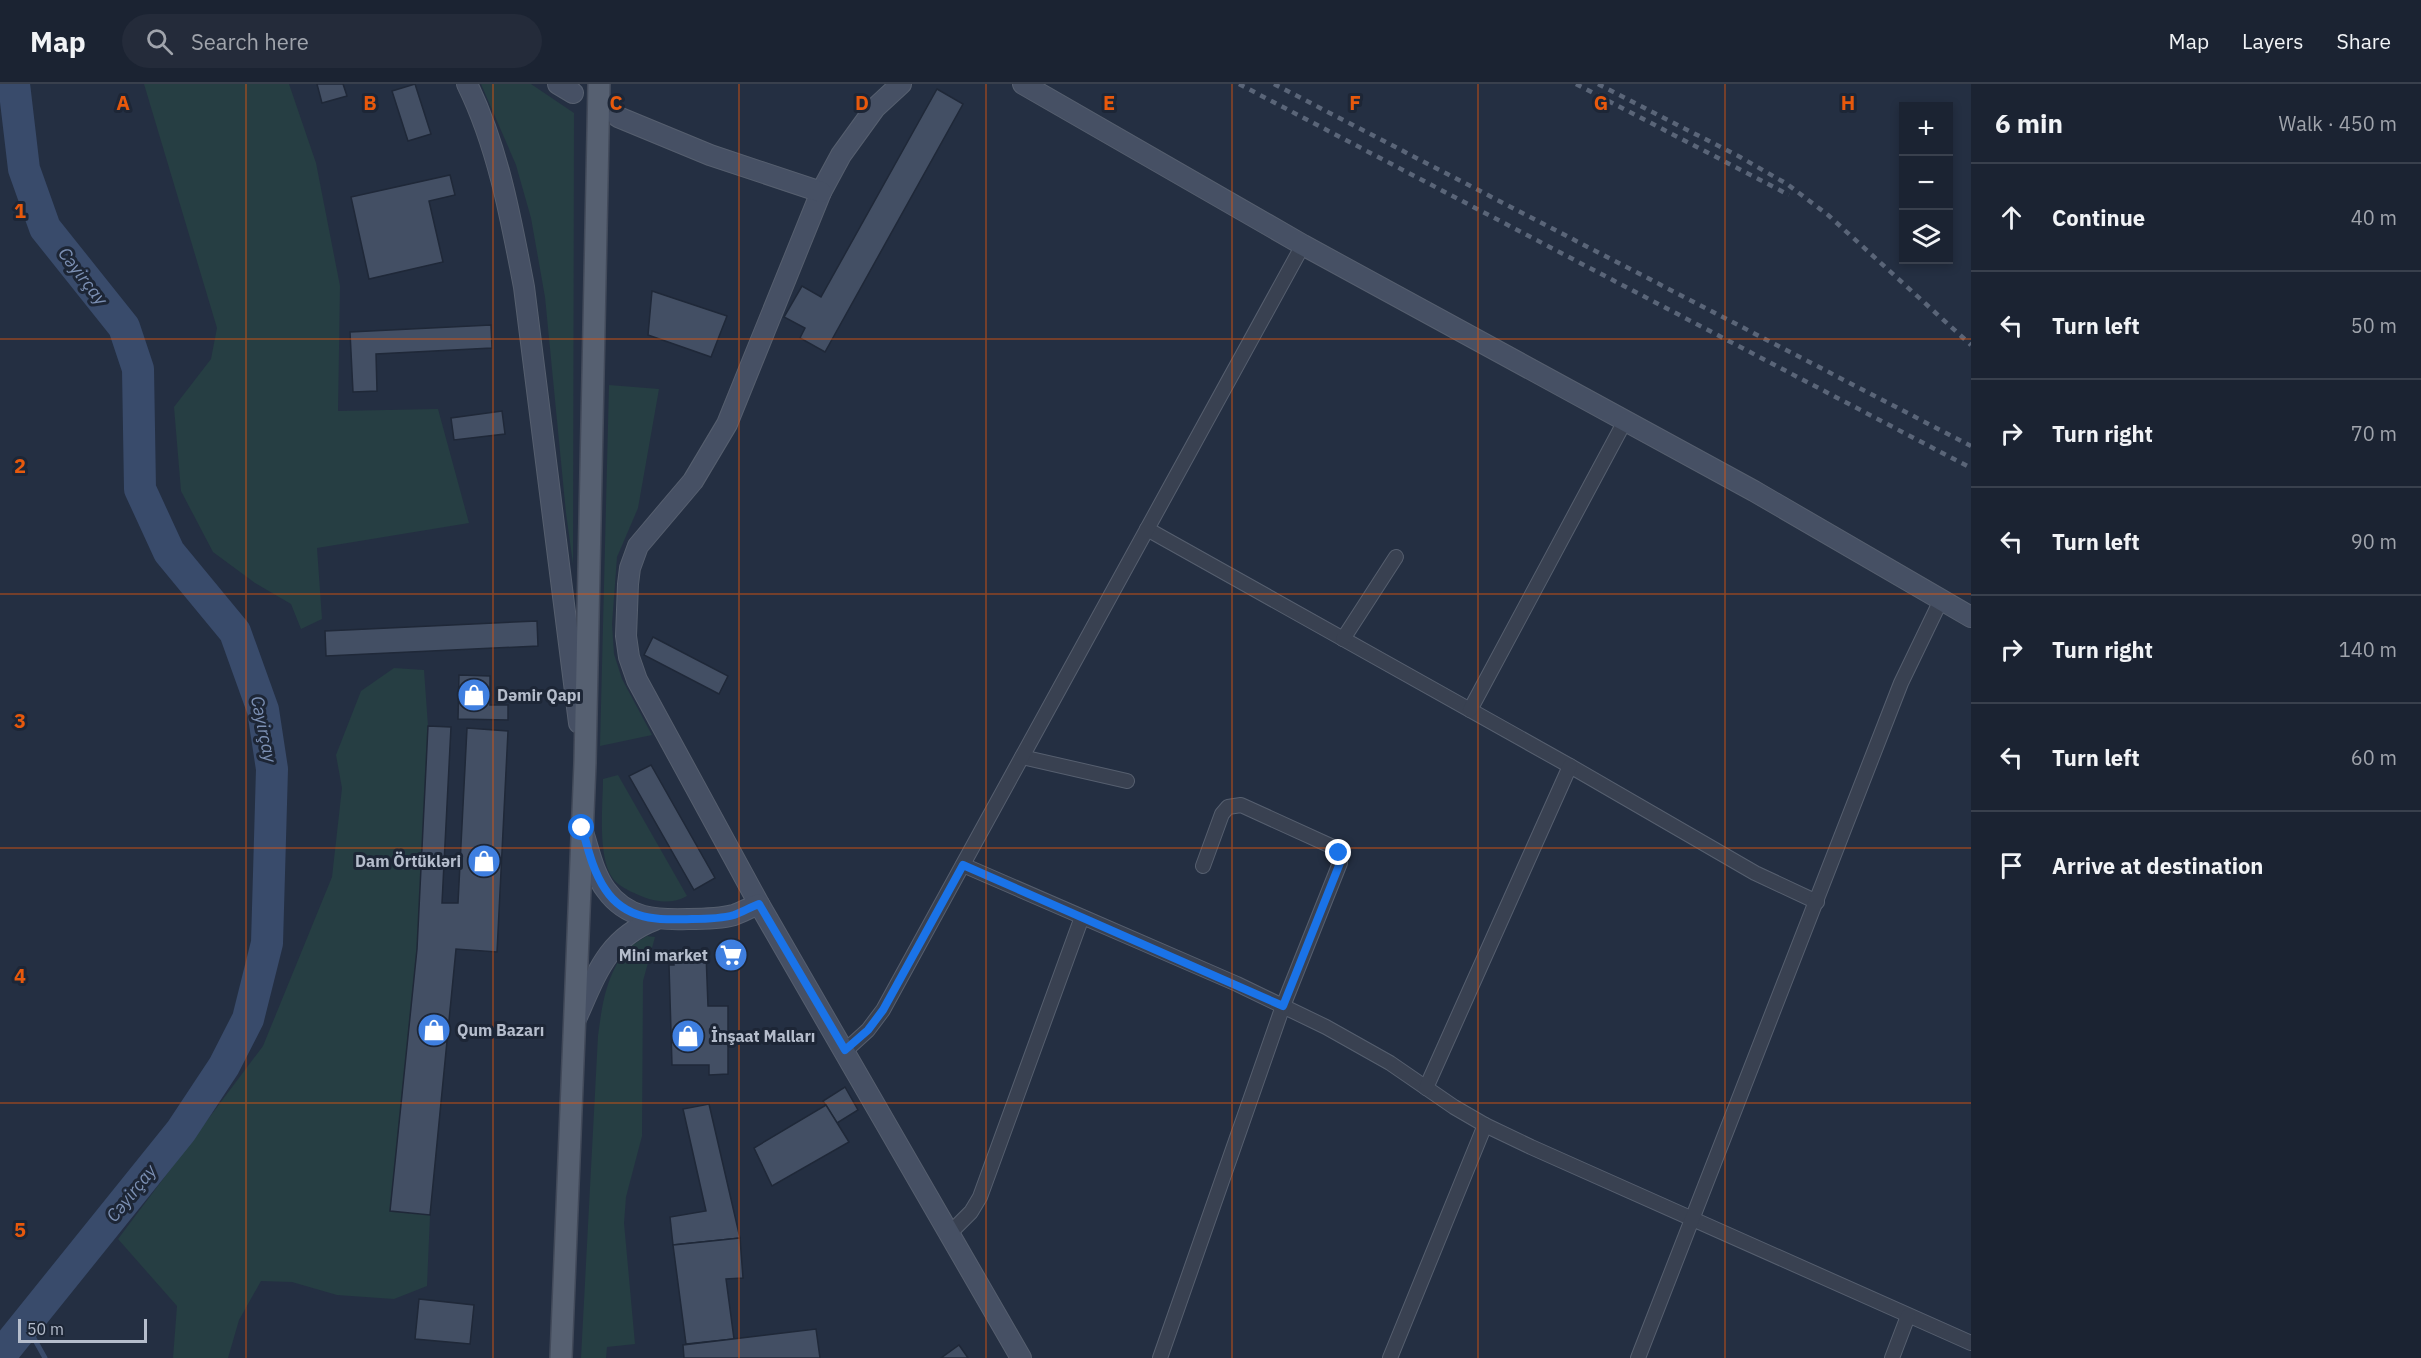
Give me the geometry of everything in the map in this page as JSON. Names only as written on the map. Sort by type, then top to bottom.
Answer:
[{"type":"main road","points":[[467,84],[495,161],[510,216],[524,287],[585,763]]},
{"type":"main road","points":[[561,1358],[585,763],[599,84]]},
{"type":"main road","points":[[901,84],[875,108],[841,155],[821,192],[727,424],[693,481],[638,546],[627,584],[626,636],[629,657],[637,680],[759,904],[1021,1358]]},
{"type":"main road","points":[[1023,84],[1303,245],[1754,491],[1971,616]]},
{"type":"main road","points":[[618,117],[710,155],[821,192]]},
{"type":"main road","points":[[582,828],[594,868],[605,890],[633,913],[656,920],[710,919],[734,915],[759,904]]},
{"type":"main road","points":[[574,1022],[602,963],[616,944],[636,927],[656,920]]},
{"type":"street","points":[[845,1050],[868,1030],[883,1010],[1303,245]]},
{"type":"street","points":[[1470,710],[1625,421]]},
{"type":"street","points":[[1147,529],[1570,766],[1755,873],[1817,902]]},
{"type":"street","points":[[1343,639],[1396,557]]},
{"type":"street","points":[[1638,1358],[1901,683],[1941,600]]},
{"type":"street","points":[[1022,757],[1127,781]]},
{"type":"street","points":[[1426,1088],[1570,766]]},
{"type":"street","points":[[1160,1358],[1283,1006],[1340,863],[1339,853],[1331,846],[1241,804],[1228,807],[1222,814],[1203,866]]},
{"type":"street","points":[[963,865],[1326,1027],[1363,1047],[1485,1125],[1971,1343]]},
{"type":"street","points":[[949,1234],[971,1212],[980,1197],[1083,917]]},
{"type":"street","points":[[1390,1358],[1485,1125]]},
{"type":"street","points":[[1892,1358],[1908,1316]]},
{"type":"green space","points":[[144,84],[289,84],[316,163],[340,286],[338,411],[438,409],[469,523],[317,548],[322,619],[301,629],[291,604],[255,583],[213,552],[181,491],[174,407],[211,359],[217,328]]},
{"type":"green space","points":[[481,84],[531,84],[574,113],[573,564],[545,297],[531,218],[516,165]]},
{"type":"green space","points":[[609,385],[659,389],[638,508],[617,557],[612,624],[614,654],[622,679],[652,735],[600,746]]},
{"type":"green space","points":[[394,668],[424,670],[428,726],[417,949],[390,1211],[430,1215],[427,1286],[394,1299],[337,1295],[292,1282],[261,1281],[239,1320],[228,1358],[173,1358],[177,1306],[118,1239],[263,1046],[332,877],[342,788],[336,755],[361,691]]},
{"type":"green space","points":[[618,775],[687,896],[672,901],[651,900],[624,888],[610,874],[603,849],[603,779]]},
{"type":"green space","points":[[647,936],[655,937],[643,981],[642,1136],[626,1197],[624,1223],[635,1344],[607,1347],[606,1358],[581,1358],[601,1013],[614,969],[629,948]]},
{"type":"building","points":[[317,84],[343,84],[347,96],[322,103]]},
{"type":"building","points":[[415,84],[431,134],[408,141],[392,91]]},
{"type":"building","points":[[937,89],[963,104],[825,352],[800,338],[805,328],[784,317],[802,286],[821,297]]},
{"type":"building","points":[[450,175],[455,195],[429,201],[443,262],[369,279],[351,197]]},
{"type":"building","points":[[652,291],[727,316],[711,357],[648,335]]},
{"type":"building","points":[[491,325],[492,348],[376,354],[377,391],[353,392],[350,332]]},
{"type":"building","points":[[502,411],[505,434],[454,440],[451,418]]},
{"type":"building","points":[[537,621],[538,646],[326,656],[325,631]]},
{"type":"building","points":[[653,637],[728,676],[719,694],[644,655]]},
{"type":"building","points":[[459,675],[490,676],[490,705],[508,705],[508,720],[458,719]]},
{"type":"building","points":[[428,726],[451,727],[442,903],[458,903],[467,728],[508,731],[497,952],[456,949],[430,1215],[390,1211],[417,949]]},
{"type":"building","points":[[651,765],[715,878],[694,890],[629,776]]},
{"type":"building","name":"Mini market","points":[[734,940],[745,960],[728,971],[716,950]]},
{"type":"building","points":[[706,953],[708,1006],[728,1006],[728,1074],[709,1075],[709,1065],[672,1065],[669,965],[674,965],[674,954]]},
{"type":"building","points":[[845,1087],[858,1110],[837,1123],[823,1101]]},
{"type":"building","points":[[709,1104],[740,1238],[673,1245],[670,1217],[706,1211],[683,1109]]},
{"type":"building","points":[[826,1105],[849,1142],[772,1186],[754,1148]]},
{"type":"building","points":[[740,1238],[743,1278],[726,1279],[734,1339],[686,1344],[673,1245]]},
{"type":"building","points":[[419,1299],[474,1305],[470,1344],[415,1339]]},
{"type":"building","points":[[816,1329],[820,1358],[684,1358],[683,1345]]},
{"type":"building","points":[[959,1345],[968,1358],[941,1358]]},
{"type":"waterway","name":"Cəyirçay","points":[[0,1356],[181,1131],[224,1066],[248,1019],[267,943],[272,769],[263,710],[235,632],[169,552],[140,489],[138,369],[124,327],[45,228],[24,169],[14,84]]},
{"type":"waterway","points":[[26,1324],[45,1358]]},
{"type":"railway","points":[[1239,84],[1971,468]]},
{"type":"railway","points":[[1274,84],[1971,446]]},
{"type":"railway","points":[[1576,84],[1789,195]]},
{"type":"railway","points":[[1598,84],[1740,157],[1787,184],[1828,215],[1971,345]]},
{"type":"place","name":"Dəmir Qapı","points":[[474,695]]},
{"type":"place","name":"Dam Örtükləri","points":[[484,861]]},
{"type":"place","name":"Mini market","points":[[731,955]]},
{"type":"place","name":"Qum Bazarı","points":[[434,1030]]},
{"type":"place","name":"İnşaat Malları","points":[[688,1036]]},
{"type":"route","points":[[582,828],[594,868],[605,890],[633,913],[656,920],[710,919],[734,915],[759,904],[845,1050],[868,1030],[883,1010],[963,865],[1283,1006],[1340,863],[1339,853]]}]
